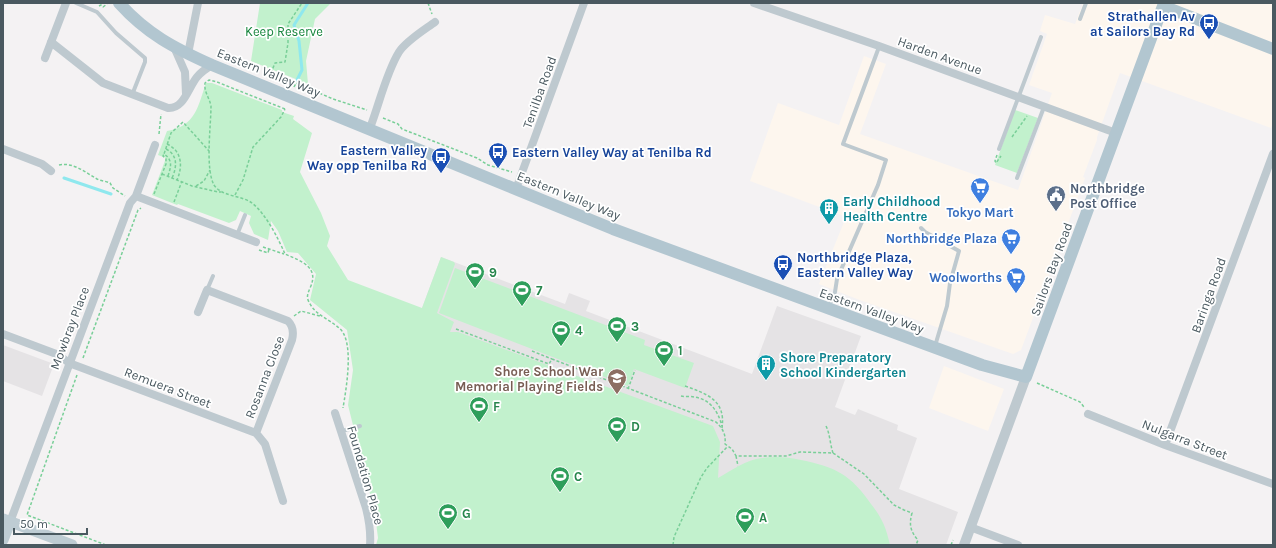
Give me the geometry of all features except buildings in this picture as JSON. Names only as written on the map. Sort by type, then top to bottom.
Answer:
[{"type":"main road","name":"Eastern Valley Way","points":[[120,3],[142,25],[174,47],[212,64],[613,229],[982,365],[1026,377]]},
{"type":"main road","points":[[1163,4],[1273,49]]},
{"type":"main road","name":"Sailors Bay Road","points":[[1026,377],[1163,4]]},
{"type":"main road","points":[[3,540],[6,520],[72,545]]},
{"type":"street","points":[[45,58],[66,3]]},
{"type":"street","points":[[188,54],[198,3]]},
{"type":"street","name":"Tenilba Road","points":[[516,189],[584,3]]},
{"type":"street","name":"Harden Avenue","points":[[754,3],[880,46],[1116,133]]},
{"type":"street","points":[[370,128],[386,81],[399,51],[415,36],[435,22]]},
{"type":"street","points":[[51,42],[96,79],[109,86],[162,107],[174,108],[179,106],[197,78],[212,64]]},
{"type":"street","points":[[174,47],[185,72],[186,94]]},
{"type":"street","name":"Mowbray Place","points":[[6,520],[69,363],[130,203],[136,196],[155,145]]},
{"type":"street","points":[[3,148],[42,164],[51,171]]},
{"type":"street","name":"Baringa Road","points":[[1165,445],[1273,154]]},
{"type":"street","points":[[136,196],[237,235],[256,245]]},
{"type":"street","points":[[198,312],[207,290]]},
{"type":"street","name":"Rosanna Close","points":[[207,290],[288,320],[292,329],[292,340],[256,433]]},
{"type":"street","name":"Remuera Street","points":[[3,334],[59,355],[69,363],[256,433]]},
{"type":"street","name":"Sailors Bay Road","points":[[964,545],[1026,377]]},
{"type":"street","name":"Foundation Place","points":[[339,412],[342,431],[370,523],[370,545]]},
{"type":"street","name":"Nulgarra Street","points":[[1088,414],[1165,445],[1273,484]]},
{"type":"street","points":[[256,433],[265,444],[283,501]]},
{"type":"street","points":[[970,527],[1018,545]]},
{"type":"lane","points":[[76,3],[97,12],[116,33],[145,58],[145,62],[132,95]]},
{"type":"lane","points":[[1080,19],[1086,3]]},
{"type":"lane","points":[[999,149],[1041,37]]},
{"type":"lane","points":[[828,308],[835,292],[837,279],[878,184],[886,160],[844,144],[880,46]]},
{"type":"lane","points":[[1017,178],[1044,107]]},
{"type":"lane","points":[[237,235],[245,215]]},
{"type":"lane","points":[[921,228],[925,232],[960,251],[950,283],[947,306],[935,348]]},
{"type":"lane","points":[[207,290],[213,276]]},
{"type":"lane","points":[[342,431],[360,426]]},
{"type":"path","points":[[271,73],[275,63],[284,62],[288,43],[288,24],[302,3]]},
{"type":"path","points":[[428,3],[435,22]]},
{"type":"path","points":[[97,7],[101,5],[103,7],[107,4]]},
{"type":"path","points":[[221,192],[212,180],[210,169],[209,151],[211,106],[210,99],[204,91],[205,83],[209,80],[285,108],[281,117],[253,147],[243,180],[234,196]]},
{"type":"path","points":[[296,84],[333,99],[362,108],[398,124],[402,129],[477,158],[488,165],[521,175]]},
{"type":"path","points":[[159,134],[161,120],[160,111]]},
{"type":"path","points":[[154,196],[166,161],[163,156],[171,133],[182,122],[209,151]]},
{"type":"path","points":[[167,144],[174,148],[179,156],[181,167],[177,180]]},
{"type":"path","points":[[166,148],[172,153],[176,162],[172,178]]},
{"type":"path","points":[[164,154],[169,158],[171,164],[168,176]]},
{"type":"path","points":[[51,171],[55,166],[62,164],[75,166],[98,179],[110,182],[113,188],[124,195]]},
{"type":"path","points":[[196,186],[204,181],[210,169]]},
{"type":"path","points":[[162,174],[182,182],[221,192],[252,203],[275,232],[285,254]]},
{"type":"path","points":[[173,204],[182,182]]},
{"type":"path","points":[[106,545],[27,515],[138,210],[144,207]]},
{"type":"path","points":[[256,245],[268,253],[269,249]]},
{"type":"path","points":[[256,245],[285,254],[301,261],[312,272],[313,278],[307,298],[309,303],[322,317]]},
{"type":"path","points":[[288,320],[301,311],[322,317],[341,328],[348,343],[348,378],[339,412]]},
{"type":"path","points":[[456,329],[549,364],[552,359]]},
{"type":"path","points":[[532,351],[716,422],[722,428]]},
{"type":"path","points":[[628,389],[635,370]]},
{"type":"path","points":[[1037,383],[1080,402],[1088,414]]},
{"type":"path","points":[[685,386],[706,394],[718,404],[724,417],[722,428]]},
{"type":"path","points":[[681,396],[698,398],[709,403],[717,412],[726,435],[726,444],[732,449],[736,456],[738,466]]},
{"type":"path","points":[[826,426],[829,431],[829,442],[833,453]]},
{"type":"path","points":[[673,545],[674,537],[701,477],[707,468],[728,446]]},
{"type":"path","points":[[736,456],[786,456],[800,452],[833,453],[864,474],[894,505],[912,513],[910,528],[918,540],[916,545]]},
{"type":"path","points":[[951,545],[953,540]]},
{"type":"shaded area","points":[[1083,3],[1273,3],[1273,122],[1271,128],[1120,73],[1083,177],[1085,178],[1021,350],[1013,354],[857,299],[819,284],[846,217],[750,181],[778,103],[839,125],[864,56],[886,64],[860,134],[1018,190],[1052,93],[1029,85],[1047,34],[1040,31],[1045,15],[1075,24]]},
{"type":"shaded area","name":"Shore School War Memorial Playing Fields","points":[[441,257],[565,304],[569,293],[590,301],[586,311],[752,374],[777,306],[861,336],[835,407],[855,415],[858,409],[898,425],[897,430],[917,438],[899,489],[958,512],[946,545],[379,545],[422,308]]},
{"type":"shaded area","points":[[3,345],[54,364],[42,396],[3,381]]},
{"type":"shaded area","points":[[944,366],[1004,389],[988,431],[929,408]]},
{"type":"green space","name":"Keep Reserve","points":[[260,3],[331,3],[315,19],[306,61],[308,84],[251,61]]},
{"type":"green space","name":"Shore School War Memorial Playing Fields","points":[[206,83],[212,83],[282,110],[282,112],[294,116],[293,119],[312,133],[300,172],[321,213],[330,236],[327,246],[348,280],[422,308],[441,257],[454,262],[455,264],[437,313],[454,322],[450,332],[458,332],[713,426],[720,442],[718,478],[745,463],[767,457],[796,459],[833,469],[849,479],[864,494],[881,518],[890,545],[376,545],[378,538],[375,514],[348,405],[353,370],[347,330],[310,300],[316,274],[298,253],[287,252],[278,231],[271,221],[268,240],[254,234],[249,223],[251,216],[240,211],[236,220],[229,223],[152,195],[166,158],[158,155],[167,131],[184,125],[190,120],[198,107]]},
{"type":"green space","points":[[1015,110],[1038,118],[1017,173],[995,165]]},
{"type":"green space","points":[[455,268],[645,340],[644,345],[694,363],[685,388],[634,369],[628,386],[439,313]]},
{"type":"waterway","points":[[297,80],[302,70],[299,41],[294,25],[308,3]]},
{"type":"waterway","points":[[64,178],[111,194]]},
{"type":"place","name":"Strathallen Av at Sailors Bay Rd","points":[[1209,40]]},
{"type":"place","name":"Eastern Valley Way at Tenilba Rd","points":[[498,169]]},
{"type":"place","name":"Eastern Valley Way opp Tenilba Rd","points":[[441,174]]},
{"type":"place","name":"Tokyo Mart","points":[[980,204]]},
{"type":"place","name":"Northbridge Post Office","points":[[1056,212]]},
{"type":"place","name":"Early Childhood Health Centre","points":[[829,225]]},
{"type":"place","name":"Northbridge Plaza","points":[[1011,255]]},
{"type":"place","name":"Northbridge Plaza, Eastern Valley Way","points":[[783,281]]},
{"type":"place","name":"9","points":[[475,289]]},
{"type":"place","name":"Woolworths","points":[[1016,294]]},
{"type":"place","name":"7","points":[[522,307]]},
{"type":"place","name":"3","points":[[617,343]]},
{"type":"place","name":"4","points":[[561,347]]},
{"type":"place","name":"1","points":[[664,367]]},
{"type":"place","name":"Shore Preparatory School Kindergarten","points":[[766,381]]},
{"type":"place","name":"Shore School War Memorial Playing Fields","points":[[617,395]]},
{"type":"place","name":"F","points":[[479,423]]},
{"type":"place","name":"D","points":[[617,443]]},
{"type":"place","name":"C","points":[[560,493]]},
{"type":"place","name":"G","points":[[448,530]]},
{"type":"place","name":"A","points":[[745,534]]}]
